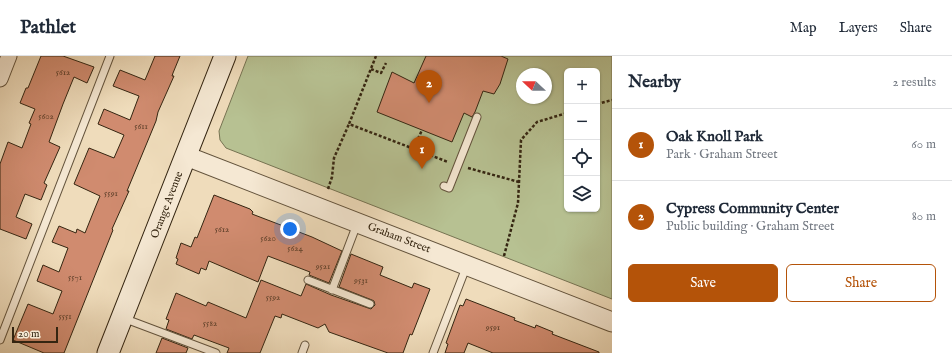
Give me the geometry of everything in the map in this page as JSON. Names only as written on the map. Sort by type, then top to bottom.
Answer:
[{"type":"main road","name":"Orange Avenue","points":[[108,353],[225,56]]},
{"type":"street","points":[[0,79],[9,56]]},
{"type":"street","name":"Graham Street","points":[[186,156],[612,322]]},
{"type":"lane","points":[[0,340],[110,56]]},
{"type":"lane","points":[[444,186],[449,188],[477,117]]},
{"type":"lane","points":[[332,290],[358,222]]},
{"type":"lane","points":[[433,353],[467,265]]},
{"type":"lane","points":[[308,280],[370,304]]},
{"type":"lane","points":[[123,318],[216,353]]},
{"type":"lane","points":[[302,353],[305,345]]},
{"type":"path","points":[[328,189],[332,177],[334,158],[376,56]]},
{"type":"path","points":[[371,69],[381,73],[386,63]]},
{"type":"path","points":[[600,103],[612,100]]},
{"type":"path","points":[[504,256],[518,203],[521,140],[537,122],[564,114]]},
{"type":"path","points":[[349,124],[458,165],[519,182]]},
{"type":"path","points":[[414,148],[422,130]]},
{"type":"green space","points":[[248,56],[612,56],[612,299],[226,148],[220,140],[219,131]]},
{"type":"building","points":[[41,56],[63,56],[94,67],[87,83],[74,77],[63,104],[49,142],[60,147],[44,183],[47,185],[41,200],[25,194],[16,217],[32,224],[26,239],[0,229],[0,164],[8,142],[22,148],[31,124],[29,123],[35,109],[20,103]]},
{"type":"building","points":[[155,56],[180,56],[172,76],[174,76],[158,112],[156,121],[127,191],[129,191],[112,229],[113,230],[64,353],[44,353],[13,340],[28,304],[53,314],[62,291],[37,281],[43,265],[59,272],[68,248],[52,242],[59,226],[76,233],[77,229],[85,233],[100,196],[74,184],[89,148],[114,158],[124,135],[98,124],[104,109],[130,120],[139,96],[113,86],[120,70],[145,80]]},
{"type":"building","points":[[426,56],[501,56],[508,59],[500,84],[494,94],[483,91],[472,117],[464,113],[452,142],[377,112],[392,72],[414,83]]},
{"type":"building","points":[[214,195],[250,209],[253,212],[252,214],[312,237],[342,251],[329,283],[309,275],[310,272],[268,256],[258,282],[209,261],[206,270],[201,268],[199,274],[176,264],[178,259],[176,258],[181,243],[191,247],[195,237],[197,238]]},
{"type":"building","points":[[351,254],[383,267],[380,275],[412,288],[414,283],[430,289],[412,335],[410,334],[403,353],[388,353],[329,332],[325,324],[318,328],[282,314],[281,318],[275,316],[260,353],[227,353],[229,348],[194,335],[192,339],[166,329],[169,320],[166,319],[176,293],[206,306],[208,302],[246,318],[261,280],[301,296],[306,284],[331,295],[371,309],[375,305],[374,301],[339,287]]},
{"type":"building","points":[[466,299],[515,318],[514,320],[535,328],[536,325],[553,332],[552,334],[599,353],[493,353],[468,343],[464,353],[445,353],[448,344],[446,343],[460,305],[463,306]]},
{"type":"building","points":[[162,338],[188,348],[186,353],[156,353]]},
{"type":"place","name":"Cypress Community Center","points":[[429,103]]},
{"type":"place","name":"Oak Knoll Park","points":[[422,169]]}]
